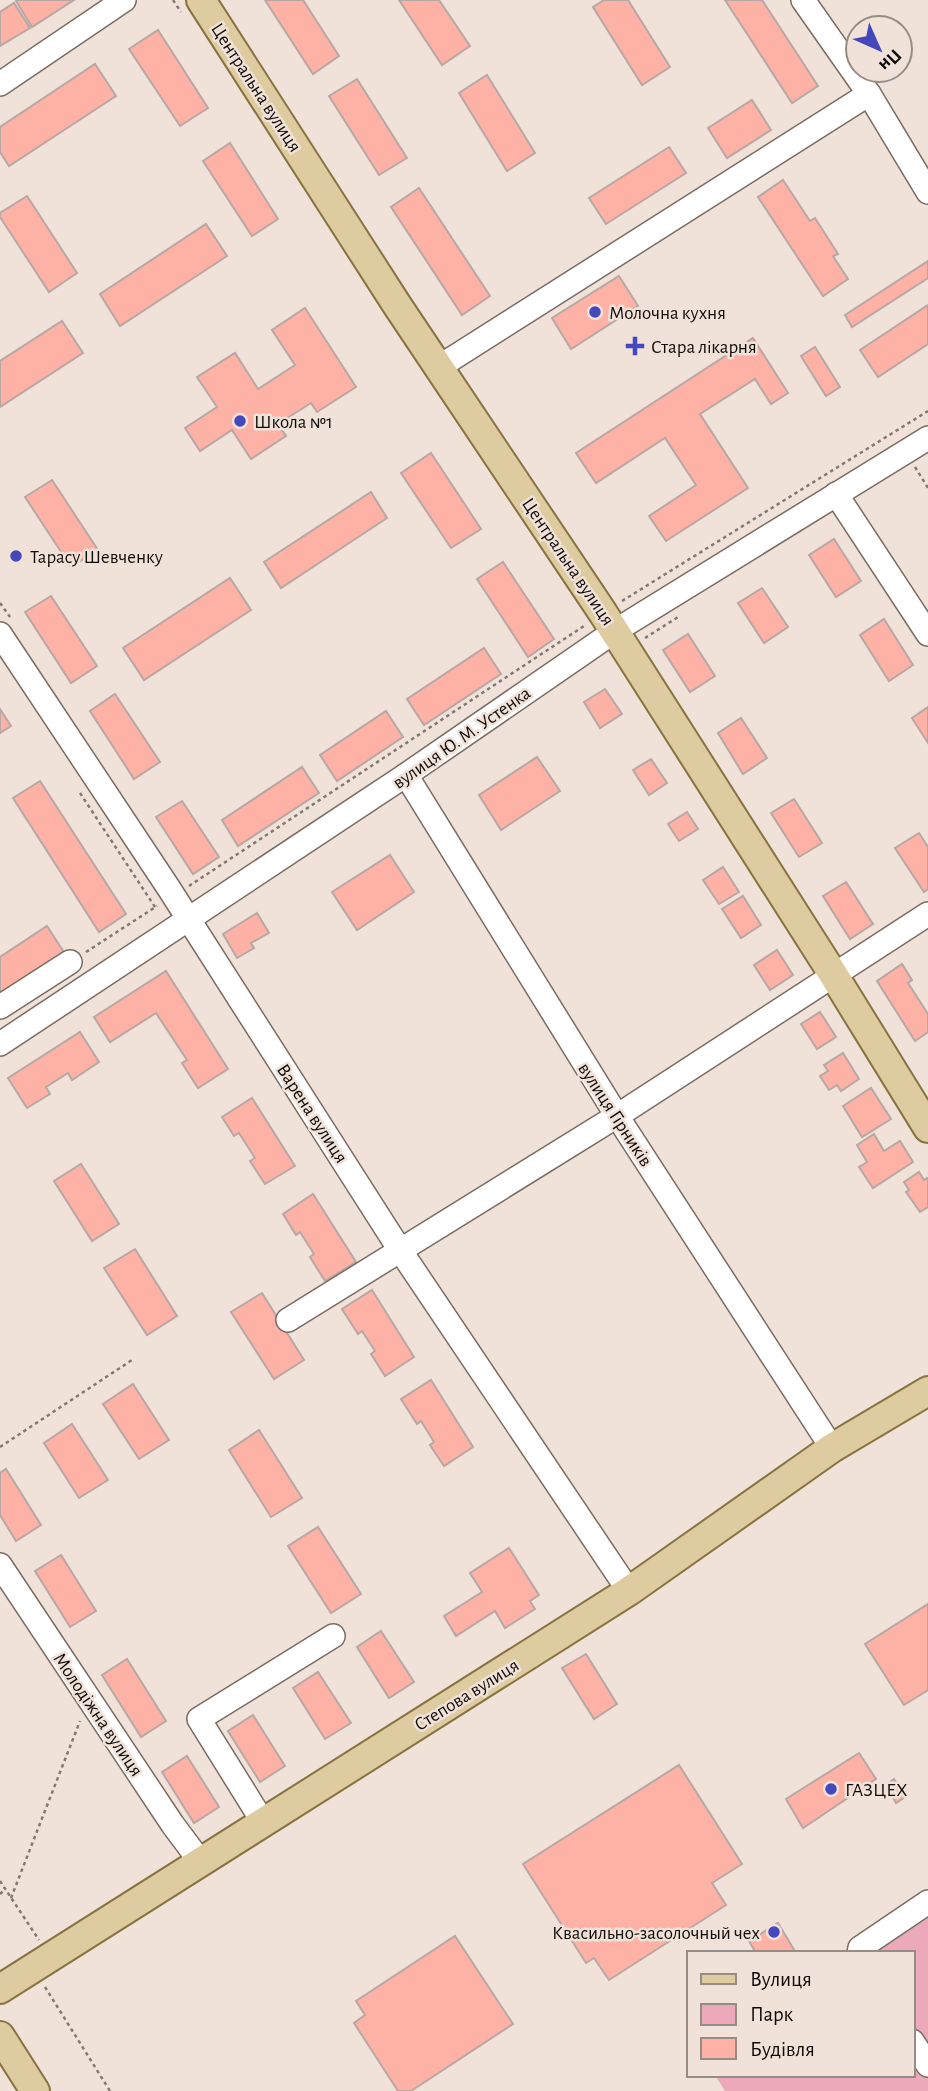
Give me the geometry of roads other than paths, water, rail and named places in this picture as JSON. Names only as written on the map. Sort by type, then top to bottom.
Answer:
[{"type":"main road","name":"Центральна вулиця","points":[[201,0],[439,367],[609,622],[834,974],[928,1128]]},
{"type":"main road","name":"Степова вулиця","points":[[0,1989],[38,1957],[263,1822],[629,1591],[832,1448],[928,1391]]},
{"type":"main road","points":[[0,2036],[35,2091]]},
{"type":"street","points":[[0,84],[124,0]]},
{"type":"street","points":[[803,0],[869,94],[928,192]]},
{"type":"street","points":[[439,367],[869,94]]},
{"type":"street","name":"вулиця Ю. М. Устенка","points":[[0,1044],[406,775],[609,622],[836,494],[928,438]]},
{"type":"street","points":[[836,494],[928,634]]},
{"type":"street","name":"Варена вулиця","points":[[0,634],[174,896],[400,1250],[629,1591]]},
{"type":"street","name":"вулиця Гірників","points":[[406,775],[617,1116],[832,1448]]},
{"type":"street","points":[[288,1320],[617,1116],[928,914]]},
{"type":"street","points":[[0,1007],[70,962]]},
{"type":"street","name":"Молодіжна вулиця","points":[[0,1565],[173,1825],[200,1861]]},
{"type":"street","points":[[263,1822],[199,1719],[333,1636]]},
{"type":"street","points":[[859,1951],[928,1902]]},
{"type":"street","points":[[914,2044],[928,2065]]},
{"type":"place","name":"Молочна кухня","points":[[595,312]]},
{"type":"place","name":"Стара лікарня","points":[[635,346]]},
{"type":"place","name":"Школа №1","points":[[240,421]]},
{"type":"place","name":"Тарасу Шевченку","points":[[16,556]]},
{"type":"place","name":"ГАЗЦЕХ","points":[[831,1789]]},
{"type":"place","name":"Квасильно-засолочный чех","points":[[774,1932]]}]
